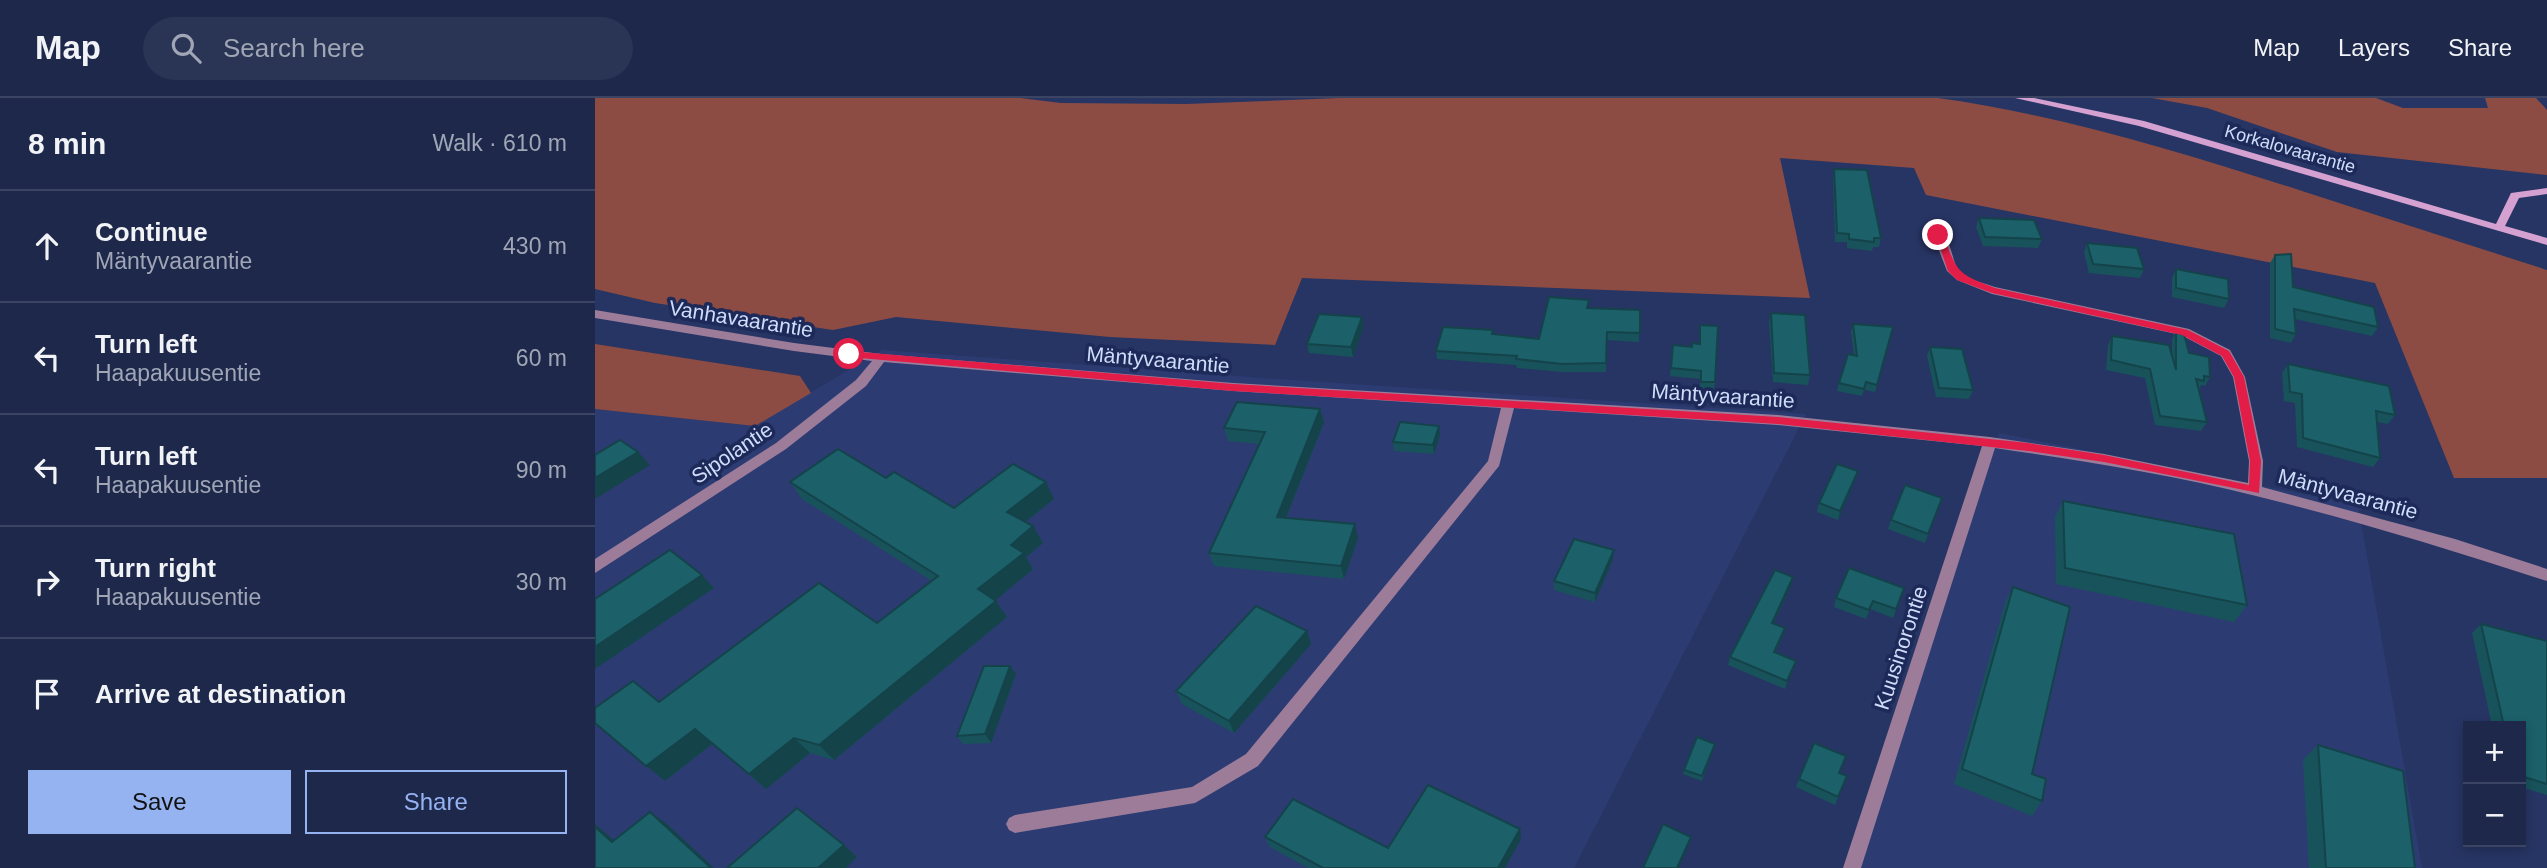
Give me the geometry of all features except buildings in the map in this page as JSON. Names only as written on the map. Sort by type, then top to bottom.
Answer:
[{"type":"street","name":"Korkalovaarantie","points":[[2020,98],[2141,123],[2547,242]]},
{"type":"street","points":[[2499,228],[2515,195],[2547,191]]},
{"type":"street","points":[[1938,235],[1953,271],[1961,278],[1992,290],[2185,332],[2226,353],[2239,377],[2256,461],[2255,490]]},
{"type":"street","name":"Vanhavaarantie","points":[[595,314],[794,347],[881,358]]},
{"type":"street","name":"Mäntyvaarantie","points":[[881,358],[1233,387],[1778,420],[1990,442],[2104,458],[2255,490],[2455,545],[2547,575]]},
{"type":"street","name":"Sipolantie","points":[[595,568],[781,446],[860,383],[881,358]]},
{"type":"street","points":[[1015,824],[1195,795],[1252,761],[1495,463],[1509,403]]},
{"type":"street","name":"Kuusinorontie","points":[[1852,868],[1990,442]]},
{"type":"shaded area","points":[[595,98],[1020,98],[1061,103],[1186,104],[1339,98],[1938,98],[1984,105],[2030,114],[2165,149],[2547,270],[2547,478],[2454,478],[2375,283],[1926,195],[1914,168],[1780,158],[1810,298],[1302,278],[1275,345],[1110,337],[896,317],[833,330],[655,303],[595,289]]},
{"type":"shaded area","points":[[2152,98],[2376,98],[2403,108],[2488,108],[2485,98],[2536,98],[2547,110],[2547,175],[2337,152],[2207,108]]},
{"type":"shaded area","points":[[595,344],[800,376],[811,393],[755,426],[595,409]]},
{"type":"shaded area","points":[[882,350],[1806,414],[1574,868],[595,868],[595,409],[755,426]]},
{"type":"shaded area","points":[[1999,433],[2358,505],[2422,868],[1856,868]]},
{"type":"route","points":[[849,354],[1233,387],[1778,420],[1990,442],[2104,458],[2255,490],[2256,461],[2239,377],[2226,353],[2185,332],[1992,290],[1961,278],[1953,271],[1938,235]]}]
